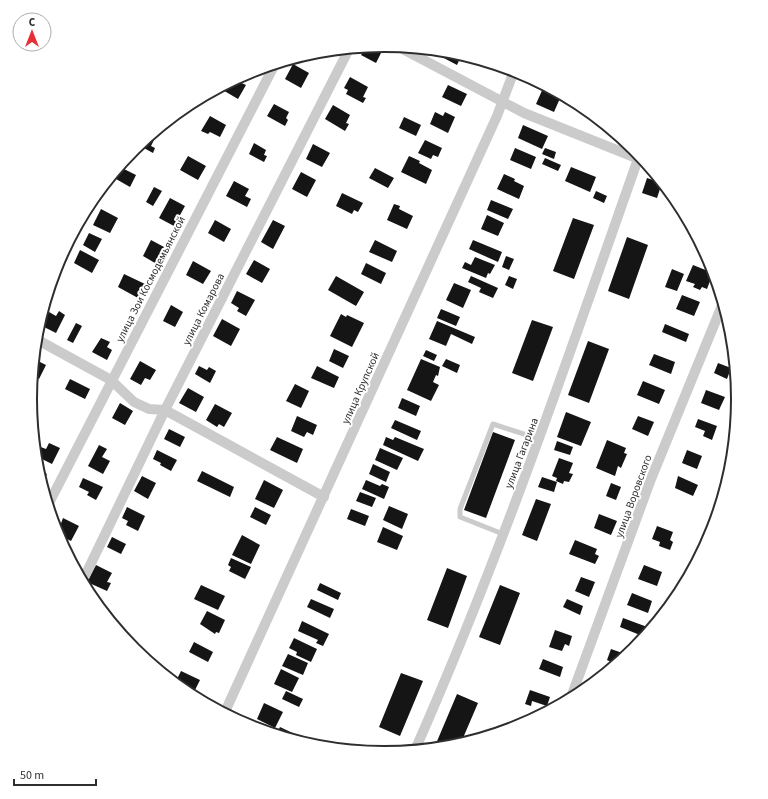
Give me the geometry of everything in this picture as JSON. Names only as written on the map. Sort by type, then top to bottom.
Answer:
[{"type":"street","points":[[412,53],[524,113],[628,153]]},
{"type":"street","name":"улица Комарова","points":[[85,576],[165,410],[346,54]]},
{"type":"street","name":"улица Зои Космодемьянской","points":[[51,498],[271,71]]},
{"type":"street","name":"улица Крупской","points":[[226,709],[324,497],[512,77]]},
{"type":"street","name":"улица Гагарина","points":[[417,745],[452,666],[540,439],[635,160]]},
{"type":"street","name":"улица Воровского","points":[[574,690],[651,479],[719,311]]},
{"type":"street","points":[[42,342],[111,380],[134,402],[149,409],[165,410],[324,497]]},
{"type":"lane","points":[[503,534],[460,517],[460,508],[479,459],[493,424],[540,439]]},
{"type":"building","points":[[362,53],[381,53],[376,63],[361,55]]},
{"type":"building","points":[[443,57],[459,61],[457,65]]},
{"type":"building","points":[[293,64],[309,73],[301,88],[285,79]]},
{"type":"building","points":[[350,77],[368,87],[363,97],[366,98],[363,103],[346,94],[348,90],[344,88]]},
{"type":"building","points":[[242,83],[246,85],[238,99],[225,91]]},
{"type":"building","points":[[448,85],[467,94],[461,106],[442,97]]},
{"type":"building","points":[[542,91],[559,100],[554,112],[536,104]]},
{"type":"building","points":[[274,104],[289,112],[286,118],[288,120],[285,126],[267,116]]},
{"type":"building","points":[[333,105],[350,115],[346,123],[349,124],[345,131],[325,119]]},
{"type":"building","points":[[435,112],[443,116],[445,112],[455,117],[448,133],[430,124]]},
{"type":"building","points":[[210,116],[226,125],[220,137],[210,132],[208,134],[201,131]]},
{"type":"building","points":[[404,117],[421,125],[416,136],[399,128]]},
{"type":"building","points":[[523,125],[548,136],[542,149],[518,138]]},
{"type":"building","points":[[154,140],[151,146],[155,148],[153,153],[145,149]]},
{"type":"building","points":[[425,140],[442,148],[438,157],[433,155],[431,159],[418,153]]},
{"type":"building","points":[[254,143],[266,150],[264,155],[267,156],[264,162],[249,154]]},
{"type":"building","points":[[313,144],[330,153],[322,167],[306,159]]},
{"type":"building","points":[[515,148],[536,157],[531,169],[510,160]]},
{"type":"building","points":[[545,148],[556,152],[554,159],[542,154]]},
{"type":"building","points":[[188,156],[206,166],[198,180],[180,170]]},
{"type":"building","points":[[409,156],[420,161],[419,163],[432,170],[426,184],[401,172]]},
{"type":"building","points":[[545,158],[561,165],[558,171],[542,164]]},
{"type":"building","points":[[571,167],[596,177],[590,192],[565,181]]},
{"type":"building","points":[[375,168],[394,178],[388,188],[369,178]]},
{"type":"building","points":[[125,169],[136,175],[130,187],[116,179]]},
{"type":"building","points":[[301,172],[316,180],[307,197],[292,189]]},
{"type":"building","points":[[504,174],[515,179],[514,181],[524,186],[519,199],[497,189]]},
{"type":"building","points":[[647,178],[652,180],[660,189],[657,198],[642,193]]},
{"type":"building","points":[[234,181],[249,189],[245,196],[251,199],[247,207],[226,196]]},
{"type":"building","points":[[154,187],[162,191],[153,206],[146,202]]},
{"type":"building","points":[[596,191],[607,196],[604,203],[593,198]]},
{"type":"building","points":[[342,193],[363,203],[358,212],[354,210],[352,214],[336,206]]},
{"type":"building","points":[[170,198],[185,206],[174,226],[159,218]]},
{"type":"building","points":[[491,200],[513,209],[508,219],[487,210]]},
{"type":"building","points":[[394,204],[400,206],[399,209],[413,216],[407,229],[387,220]]},
{"type":"building","points":[[101,209],[118,218],[110,233],[93,225]]},
{"type":"building","points":[[487,215],[504,223],[498,236],[481,229]]},
{"type":"building","points":[[573,218],[594,225],[574,279],[553,271]]},
{"type":"building","points":[[215,220],[231,229],[224,242],[208,233]]},
{"type":"building","points":[[273,220],[285,226],[273,249],[261,242]]},
{"type":"building","points":[[89,233],[102,239],[95,252],[83,245]]},
{"type":"building","points":[[627,237],[648,245],[629,299],[608,291]]},
{"type":"building","points":[[151,240],[164,247],[155,263],[143,256]]},
{"type":"building","points":[[375,240],[397,251],[392,262],[369,252]]},
{"type":"building","points":[[473,240],[502,252],[498,262],[469,249]]},
{"type":"building","points":[[80,250],[99,260],[92,273],[74,263]]},
{"type":"building","points":[[506,256],[514,259],[509,270],[502,267]]},
{"type":"building","points":[[475,257],[495,265],[490,274],[488,273],[486,278],[462,268],[465,262],[471,265]]},
{"type":"building","points":[[254,260],[270,269],[262,283],[246,274]]},
{"type":"building","points":[[193,261],[211,271],[203,284],[186,275]]},
{"type":"building","points":[[366,263],[386,273],[381,284],[361,274]]},
{"type":"building","points":[[693,265],[706,270],[710,281],[707,289],[702,287],[700,290],[693,287],[695,284],[686,281]]},
{"type":"building","points":[[672,269],[684,274],[677,291],[665,287]]},
{"type":"building","points":[[124,274],[145,284],[138,298],[118,287]]},
{"type":"building","points":[[336,276],[364,292],[356,306],[328,290]]},
{"type":"building","points":[[471,276],[498,288],[493,298],[479,292],[481,288],[468,282]]},
{"type":"building","points":[[509,276],[517,279],[513,289],[505,285]]},
{"type":"building","points":[[454,283],[471,290],[463,308],[446,300]]},
{"type":"building","points":[[237,291],[255,300],[246,316],[237,311],[239,308],[231,303]]},
{"type":"building","points":[[682,295],[700,302],[694,316],[676,309]]},
{"type":"building","points":[[171,305],[183,312],[175,327],[163,321]]},
{"type":"building","points":[[441,309],[460,317],[456,326],[437,318]]},
{"type":"building","points":[[59,311],[65,315],[56,333],[45,328],[49,312],[56,316]]},
{"type":"building","points":[[341,314],[346,317],[347,315],[364,323],[352,347],[330,336]]},
{"type":"building","points":[[222,319],[240,329],[231,346],[213,336]]},
{"type":"building","points":[[532,320],[553,327],[533,381],[512,373]]},
{"type":"building","points":[[437,321],[475,337],[472,344],[451,334],[446,346],[429,339]]},
{"type":"building","points":[[76,323],[82,326],[73,343],[67,340]]},
{"type":"building","points":[[665,324],[689,334],[686,342],[662,332]]},
{"type":"building","points":[[101,338],[110,342],[107,347],[112,350],[107,360],[92,352]]},
{"type":"building","points":[[588,341],[609,349],[589,403],[568,395]]},
{"type":"building","points":[[334,349],[349,356],[343,368],[329,361]]},
{"type":"building","points":[[426,350],[437,355],[434,361],[423,356]]},
{"type":"building","points":[[654,354],[675,362],[671,374],[649,365]]},
{"type":"building","points":[[421,359],[440,367],[438,376],[436,375],[433,382],[439,385],[431,401],[407,390]]},
{"type":"building","points":[[446,359],[460,365],[457,373],[442,366]]},
{"type":"building","points":[[140,361],[156,370],[150,380],[145,378],[141,385],[130,379]]},
{"type":"building","points":[[39,362],[46,365],[38,379]]},
{"type":"building","points":[[718,363],[729,367],[730,372],[727,379],[714,373]]},
{"type":"building","points":[[199,366],[207,370],[209,367],[216,371],[210,383],[195,374]]},
{"type":"building","points":[[317,366],[339,377],[334,388],[311,378]]},
{"type":"building","points":[[70,379],[90,389],[85,399],[65,389]]},
{"type":"building","points":[[643,381],[665,390],[659,404],[637,395]]},
{"type":"building","points":[[295,384],[309,391],[301,408],[286,401]]},
{"type":"building","points":[[188,388],[204,397],[196,412],[179,403]]},
{"type":"building","points":[[706,390],[725,397],[719,410],[701,403]]},
{"type":"building","points":[[402,398],[420,406],[416,416],[398,408]]},
{"type":"building","points":[[120,403],[133,411],[125,425],[112,418]]},
{"type":"building","points":[[215,404],[232,413],[224,427],[219,424],[217,427],[206,420]]},
{"type":"building","points":[[566,412],[591,422],[581,446],[557,437]]},
{"type":"building","points":[[297,416],[317,425],[313,435],[307,432],[304,437],[291,431]]},
{"type":"building","points":[[638,416],[654,422],[648,436],[632,429]]},
{"type":"building","points":[[698,419],[717,426],[712,440],[703,436],[705,431],[695,427]]},
{"type":"building","points":[[395,420],[421,431],[417,440],[391,428]]},
{"type":"building","points":[[169,429],[185,437],[180,447],[164,439]]},
{"type":"building","points":[[493,432],[515,440],[486,518],[464,510]]},
{"type":"building","points":[[277,437],[303,449],[297,463],[270,450]]},
{"type":"building","points":[[386,437],[393,440],[395,437],[424,449],[418,461],[383,445]]},
{"type":"building","points":[[607,440],[626,448],[624,453],[627,454],[621,468],[618,466],[615,476],[596,468]]},
{"type":"building","points":[[557,441],[573,447],[570,455],[554,450]]},
{"type":"building","points":[[49,443],[60,448],[52,464],[43,459],[40,447],[46,449]]},
{"type":"building","points":[[99,445],[107,449],[102,457],[110,461],[103,474],[88,466]]},
{"type":"building","points":[[380,448],[403,458],[397,470],[375,460]]},
{"type":"building","points":[[157,450],[177,460],[171,471],[153,459]]},
{"type":"building","points":[[687,450],[702,456],[697,469],[682,463]]},
{"type":"building","points":[[559,458],[573,463],[569,473],[573,474],[569,482],[564,481],[563,484],[556,481],[557,478],[552,476]]},
{"type":"building","points":[[373,464],[390,472],[386,482],[369,474]]},
{"type":"building","points":[[202,471],[234,487],[230,497],[197,481]]},
{"type":"building","points":[[142,476],[156,483],[148,499],[134,491]]},
{"type":"building","points":[[678,476],[698,485],[693,496],[675,488]]},
{"type":"building","points":[[542,477],[557,482],[554,492],[538,487]]},
{"type":"building","points":[[83,478],[103,487],[96,500],[87,495],[89,492],[79,487]]},
{"type":"building","points":[[264,480],[283,490],[274,508],[255,499]]},
{"type":"building","points":[[366,480],[380,486],[382,484],[389,487],[384,499],[362,489]]},
{"type":"building","points":[[611,483],[621,487],[616,500],[606,496]]},
{"type":"building","points":[[360,492],[376,498],[372,507],[356,501]]},
{"type":"building","points":[[536,499],[551,504],[537,541],[522,535]]},
{"type":"building","points":[[389,506],[408,514],[402,529],[383,520]]},
{"type":"building","points":[[127,507],[145,516],[138,531],[126,525],[128,521],[122,518]]},
{"type":"building","points":[[255,507],[271,515],[266,525],[250,517]]},
{"type":"building","points":[[351,509],[369,516],[365,526],[347,519]]},
{"type":"building","points":[[599,514],[617,521],[611,535],[594,528]]},
{"type":"building","points":[[63,518],[79,526],[71,541],[66,539],[60,525]]},
{"type":"building","points":[[657,526],[673,532],[670,540],[673,542],[670,550],[659,546],[660,542],[652,539]]},
{"type":"building","points":[[383,527],[403,536],[397,550],[377,542]]},
{"type":"building","points":[[242,535],[260,545],[251,564],[232,555]]},
{"type":"building","points":[[112,537],[126,544],[121,554],[107,547]]},
{"type":"building","points":[[575,540],[597,549],[595,554],[599,556],[595,564],[569,554]]},
{"type":"building","points":[[231,558],[251,567],[245,579],[229,571],[231,567],[228,565]]},
{"type":"building","points":[[96,565],[112,573],[107,582],[111,583],[107,591],[89,583],[88,581]]},
{"type":"building","points":[[644,565],[662,572],[657,586],[638,579]]},
{"type":"building","points":[[447,568],[467,576],[448,628],[427,620]]},
{"type":"building","points":[[581,577],[595,582],[589,597],[575,591]]},
{"type":"building","points":[[320,583],[341,593],[338,600],[317,590]]},
{"type":"building","points":[[201,585],[225,596],[218,610],[194,599]]},
{"type":"building","points":[[500,585],[520,593],[500,645],[479,637]]},
{"type":"building","points":[[632,593],[652,601],[648,613],[627,605]]},
{"type":"building","points":[[311,599],[334,609],[330,618],[307,607]]},
{"type":"building","points":[[567,599],[583,606],[580,615],[563,607]]},
{"type":"building","points":[[207,611],[225,620],[219,633],[216,632],[215,634],[200,624]]},
{"type":"building","points":[[623,618],[646,627],[639,635],[620,627]]},
{"type":"building","points":[[302,621],[329,634],[323,646],[316,643],[318,640],[298,631]]},
{"type":"building","points":[[555,630],[572,636],[569,646],[565,644],[562,651],[549,647]]},
{"type":"building","points":[[294,638],[317,649],[311,662],[296,655],[297,652],[289,648]]},
{"type":"building","points":[[194,642],[213,652],[208,662],[189,652]]},
{"type":"building","points":[[611,649],[621,653],[611,662],[607,660]]},
{"type":"building","points":[[288,654],[308,663],[303,675],[282,666]]},
{"type":"building","points":[[543,659],[563,667],[560,677],[539,669]]},
{"type":"building","points":[[281,669],[299,678],[292,692],[274,684]]},
{"type":"building","points":[[181,671],[200,680],[195,690],[177,678]]},
{"type":"building","points":[[401,673],[423,681],[400,736],[379,727]]},
{"type":"building","points":[[530,690],[550,697],[546,706],[532,701],[531,706],[525,704]]},
{"type":"building","points":[[286,691],[303,699],[299,707],[282,699]]},
{"type":"building","points":[[457,694],[478,703],[463,737],[436,743]]},
{"type":"building","points":[[264,703],[283,712],[275,728],[257,719]]},
{"type":"building","points":[[280,727],[299,736],[294,735],[278,730]]}]
